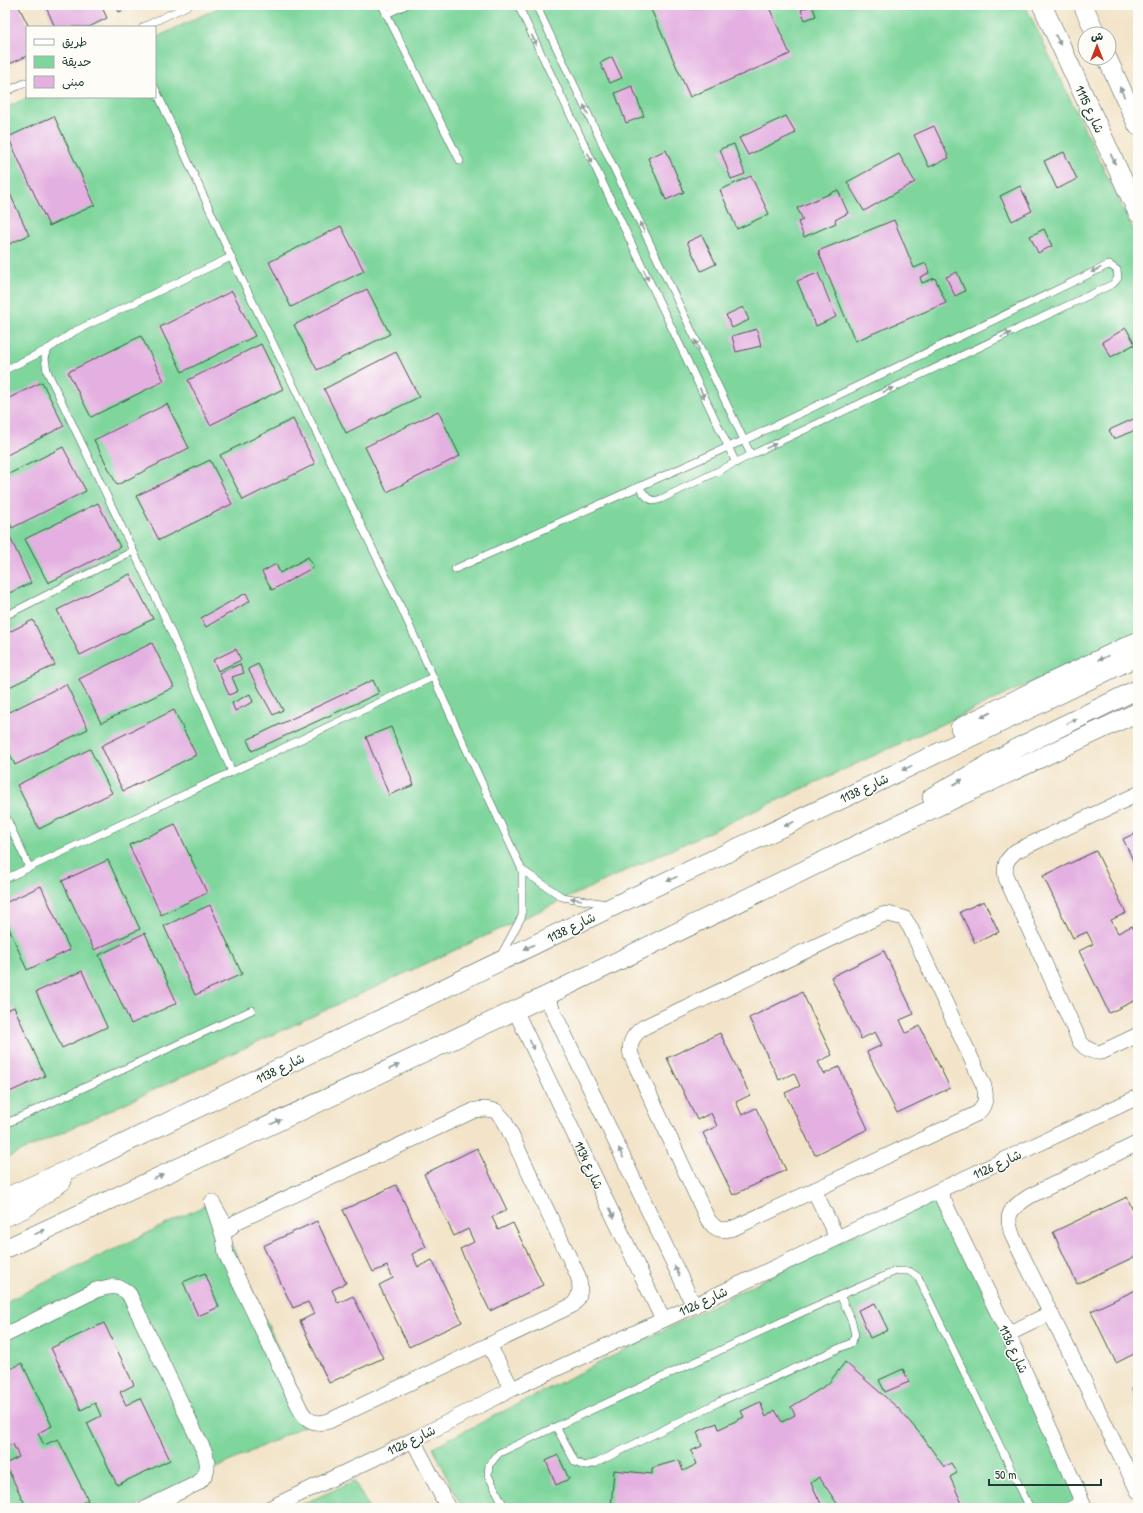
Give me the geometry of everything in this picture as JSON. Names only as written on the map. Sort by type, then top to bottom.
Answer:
[{"type":"street","name":"شارع 1115","points":[[1042,5],[1138,213]]},
{"type":"street","points":[[1082,5],[1092,26]]},
{"type":"street","points":[[1111,66],[1138,126]]},
{"type":"street","points":[[942,751],[958,729],[1039,688],[1138,641]]},
{"type":"street","name":"شارع 1138","points":[[5,1198],[94,1158],[614,906],[942,751],[1138,656]]},
{"type":"street","points":[[879,834],[932,797],[1019,747],[1138,689]]},
{"type":"street","points":[[5,1248],[546,996],[879,834],[1138,712]]},
{"type":"street","points":[[1138,794],[1016,851],[1005,863],[1006,878],[1080,1042],[1087,1050],[1102,1052],[1138,1035]]},
{"type":"street","points":[[888,914],[900,916],[904,918],[910,927],[984,1086],[986,1100],[976,1114],[814,1190],[729,1230],[714,1227],[707,1218],[631,1055],[630,1044],[635,1035],[644,1027],[882,915],[888,914]]},
{"type":"street","points":[[546,996],[694,1306]]},
{"type":"street","name":"شارع 1134","points":[[515,1010],[663,1320]]},
{"type":"street","name":"شارع 1126","points":[[270,1508],[413,1440],[512,1389],[694,1306],[1138,1096]]},
{"type":"street","points":[[491,1109],[504,1120],[578,1276],[581,1290],[573,1305],[489,1345],[329,1421],[322,1423],[312,1422],[304,1416],[301,1411],[226,1254],[224,1239],[212,1202],[228,1230],[236,1222],[475,1110],[491,1109]]},
{"type":"street","points":[[1138,1143],[1030,1196],[1017,1204],[1009,1214],[1008,1223],[1013,1237],[1138,1491]]},
{"type":"street","points":[[5,1217],[25,1208],[94,1158]]},
{"type":"street","points":[[814,1190],[837,1238]]},
{"type":"street","name":"شارع 1136","points":[[939,1191],[1008,1334],[1083,1504]]},
{"type":"street","points":[[5,1334],[96,1290],[112,1286],[118,1287],[129,1294],[205,1453],[207,1464],[206,1474],[198,1483],[146,1508]]},
{"type":"street","points":[[1008,1334],[1051,1313]]},
{"type":"street","points":[[489,1345],[512,1389]]},
{"type":"street","points":[[413,1440],[448,1508]]},
{"type":"lane","points":[[145,26],[189,5]]},
{"type":"lane","points":[[382,5],[460,161]]},
{"type":"lane","points":[[386,14],[406,5]]},
{"type":"lane","points":[[518,5],[736,463]]},
{"type":"lane","points":[[536,5],[751,455]]},
{"type":"lane","points":[[5,92],[26,82]]},
{"type":"lane","points":[[156,90],[231,257],[433,677],[522,870],[522,916],[496,964]]},
{"type":"lane","points":[[5,370],[48,349],[75,331],[231,257]]},
{"type":"lane","points":[[456,569],[638,487],[728,447],[1106,266],[1110,265],[1117,270],[1118,278],[1112,284],[751,455],[658,501],[649,500],[638,487]]},
{"type":"lane","points":[[48,349],[46,358],[47,371],[162,611],[232,772]]},
{"type":"lane","points":[[5,616],[133,551]]},
{"type":"lane","points":[[5,878],[433,677]]},
{"type":"lane","points":[[5,815],[29,867]]},
{"type":"lane","points":[[522,870],[562,897],[614,906]]},
{"type":"lane","points":[[5,1124],[252,1010]]},
{"type":"lane","points":[[504,1508],[488,1475],[489,1465],[499,1453],[840,1295],[896,1271],[909,1271],[918,1277],[1030,1508]]},
{"type":"lane","points":[[556,1427],[575,1462],[584,1466],[596,1463],[719,1402],[850,1343],[855,1335],[852,1322],[840,1295]]},
{"type":"lane","points":[[1064,1508],[1083,1504]]},
{"type":"green space","points":[[224,5],[1025,5],[1138,240],[1138,633],[5,1159],[5,108],[27,98],[156,98],[156,38]]},
{"type":"green space","points":[[939,1191],[1091,1508],[462,1508],[433,1447]]},
{"type":"green space","points":[[212,1202],[312,1422],[134,1508],[5,1508],[5,1302]]},
{"type":"green space","points":[[354,1481],[369,1508],[294,1508]]},
{"type":"building","points":[[5,5],[18,5],[28,26],[26,26],[26,56],[5,66]]},
{"type":"building","points":[[45,5],[101,5],[107,18],[91,26],[55,26]]},
{"type":"building","points":[[116,5],[134,5],[119,12]]},
{"type":"building","points":[[649,5],[768,5],[790,54],[690,97]]},
{"type":"building","points":[[812,5],[816,16],[805,20],[801,10]]},
{"type":"building","points":[[612,57],[622,78],[610,83],[600,63]]},
{"type":"building","points":[[632,86],[644,116],[626,123],[615,93]]},
{"type":"building","points":[[54,116],[95,205],[49,226],[8,137]]},
{"type":"building","points":[[786,116],[796,133],[748,155],[739,138]]},
{"type":"building","points":[[934,126],[949,158],[929,167],[914,135]]},
{"type":"building","points":[[734,144],[745,174],[731,179],[720,149]]},
{"type":"building","points":[[666,150],[684,192],[666,200],[648,158]]},
{"type":"building","points":[[1064,152],[1077,179],[1057,189],[1044,161]]},
{"type":"building","points":[[899,154],[915,182],[864,211],[847,182]]},
{"type":"building","points":[[751,176],[769,214],[737,229],[720,190]]},
{"type":"building","points":[[5,183],[29,235],[5,246]]},
{"type":"building","points":[[1020,186],[1032,211],[1012,221],[1000,196]]},
{"type":"building","points":[[838,190],[848,213],[835,220],[836,223],[804,237],[798,222],[803,220],[797,208]]},
{"type":"building","points":[[894,220],[914,268],[926,263],[929,273],[920,277],[922,283],[935,278],[946,303],[855,341],[818,251]]},
{"type":"building","points":[[341,226],[364,271],[291,307],[269,262]]},
{"type":"building","points":[[1044,229],[1052,246],[1038,253],[1030,236]]},
{"type":"building","points":[[702,235],[716,264],[701,271],[687,242]]},
{"type":"building","points":[[957,272],[965,291],[955,296],[946,277]]},
{"type":"building","points":[[818,273],[836,317],[816,326],[797,281]]},
{"type":"building","points":[[367,289],[390,334],[317,370],[294,325]]},
{"type":"building","points":[[232,291],[255,336],[182,372],[160,327]]},
{"type":"building","points":[[743,307],[749,320],[732,328],[726,315]]},
{"type":"building","points":[[1126,328],[1135,344],[1111,357],[1102,342]]},
{"type":"building","points":[[757,329],[761,346],[736,352],[732,336]]},
{"type":"building","points":[[141,336],[164,381],[91,417],[68,372]]},
{"type":"building","points":[[261,344],[283,389],[210,425],[188,380]]},
{"type":"building","points":[[396,352],[419,397],[346,433],[324,389]]},
{"type":"building","points":[[42,382],[64,426],[5,456],[5,400]]},
{"type":"building","points":[[167,404],[189,448],[117,485],[94,440]]},
{"type":"building","points":[[438,411],[460,456],[387,492],[365,447]]},
{"type":"building","points":[[1138,417],[1138,429],[1114,439],[1109,430]]},
{"type":"building","points":[[293,419],[315,464],[243,500],[220,455]]},
{"type":"building","points":[[63,447],[86,491],[12,528],[5,513],[5,476]]},
{"type":"building","points":[[210,460],[232,504],[159,540],[136,496]]},
{"type":"building","points":[[98,503],[120,547],[48,583],[25,539]]},
{"type":"building","points":[[10,537],[31,583],[5,595],[5,539]]},
{"type":"building","points":[[308,557],[314,567],[272,590],[262,572],[276,564],[280,573]]},
{"type":"building","points":[[130,574],[153,619],[80,655],[57,610]]},
{"type":"building","points":[[246,593],[250,601],[206,627],[201,618]]},
{"type":"building","points":[[33,620],[55,665],[5,689],[5,634]]},
{"type":"building","points":[[152,643],[174,687],[101,723],[79,679]]},
{"type":"building","points":[[236,649],[241,660],[218,671],[213,660]]},
{"type":"building","points":[[240,664],[244,673],[232,677],[238,691],[229,695],[219,673]]},
{"type":"building","points":[[258,664],[283,710],[273,715],[248,669]]},
{"type":"building","points":[[373,680],[379,693],[252,751],[247,740]]},
{"type":"building","points":[[66,684],[88,729],[15,765],[5,744],[5,714]]},
{"type":"building","points":[[250,694],[253,702],[235,711],[232,703]]},
{"type":"building","points":[[174,710],[196,755],[123,791],[101,746]]},
{"type":"building","points":[[391,727],[414,785],[389,795],[366,737]]},
{"type":"building","points":[[90,749],[112,793],[39,829],[17,785]]},
{"type":"building","points":[[175,824],[207,893],[161,915],[129,845]]},
{"type":"building","points":[[1138,832],[1138,871],[1123,839]]},
{"type":"building","points":[[1096,851],[1126,913],[1111,920],[1118,933],[1132,926],[1138,938],[1138,999],[1109,1013],[1079,951],[1093,944],[1087,932],[1073,938],[1043,876]]},
{"type":"building","points":[[108,860],[140,929],[94,950],[62,881]]},
{"type":"building","points":[[41,886],[70,950],[27,970],[5,919],[5,903]]},
{"type":"building","points":[[984,901],[999,932],[975,943],[960,912]]},
{"type":"building","points":[[210,905],[242,974],[195,995],[164,926]]},
{"type":"building","points":[[145,933],[177,1003],[131,1024],[99,955]]},
{"type":"building","points":[[884,951],[914,1014],[900,1020],[906,1033],[920,1026],[950,1088],[897,1113],[867,1052],[882,1045],[875,1032],[861,1039],[831,977]]},
{"type":"building","points":[[82,971],[107,1027],[62,1048],[36,992]]},
{"type":"building","points":[[802,992],[832,1055],[818,1062],[824,1074],[839,1067],[868,1129],[815,1155],[785,1093],[800,1086],[794,1073],[779,1080],[749,1018]]},
{"type":"building","points":[[14,1007],[45,1076],[5,1094],[5,1011]]},
{"type":"building","points":[[720,1033],[750,1095],[736,1102],[742,1115],[756,1108],[786,1170],[733,1195],[703,1133],[717,1126],[711,1113],[697,1120],[667,1058]]},
{"type":"building","points":[[477,1148],[507,1210],[492,1217],[498,1230],[513,1223],[543,1285],[490,1311],[460,1249],[474,1242],[468,1229],[454,1236],[424,1174]]},
{"type":"building","points":[[396,1185],[426,1247],[412,1254],[418,1267],[432,1260],[462,1322],[409,1347],[379,1285],[393,1278],[387,1266],[373,1272],[343,1210]]},
{"type":"building","points":[[1127,1197],[1133,1211],[1138,1208],[1138,1255],[1077,1284],[1053,1232]]},
{"type":"building","points":[[317,1221],[346,1283],[332,1290],[338,1303],[353,1296],[383,1358],[329,1383],[300,1321],[314,1314],[308,1302],[293,1308],[263,1246]]},
{"type":"building","points":[[205,1273],[219,1307],[198,1316],[183,1282]]},
{"type":"building","points":[[1138,1289],[1138,1352],[1116,1363],[1091,1311]]},
{"type":"building","points":[[875,1303],[888,1330],[870,1338],[858,1310]]},
{"type":"building","points":[[104,1323],[134,1385],[120,1392],[126,1405],[140,1398],[170,1460],[117,1485],[87,1423],[101,1416],[95,1403],[81,1410],[51,1348]]},
{"type":"building","points":[[845,1362],[898,1408],[922,1436],[944,1467],[951,1463],[957,1473],[950,1477],[964,1508],[840,1508],[819,1477],[811,1483],[823,1508],[611,1508],[614,1470],[652,1474],[652,1468],[679,1460],[683,1471],[697,1464],[691,1451],[702,1446],[697,1432],[717,1423],[719,1429],[744,1417],[741,1411],[760,1402],[766,1417],[775,1410],[782,1422],[795,1415],[791,1407],[828,1384]]},
{"type":"building","points":[[22,1363],[52,1426],[38,1433],[44,1445],[58,1439],[88,1500],[72,1508],[27,1508],[5,1464],[19,1457],[13,1444],[5,1448],[5,1372]]},
{"type":"building","points":[[903,1369],[909,1382],[885,1392],[879,1380]]},
{"type":"building","points":[[1138,1386],[1138,1403],[1132,1389]]},
{"type":"building","points":[[558,1455],[569,1479],[556,1485],[546,1461]]}]
